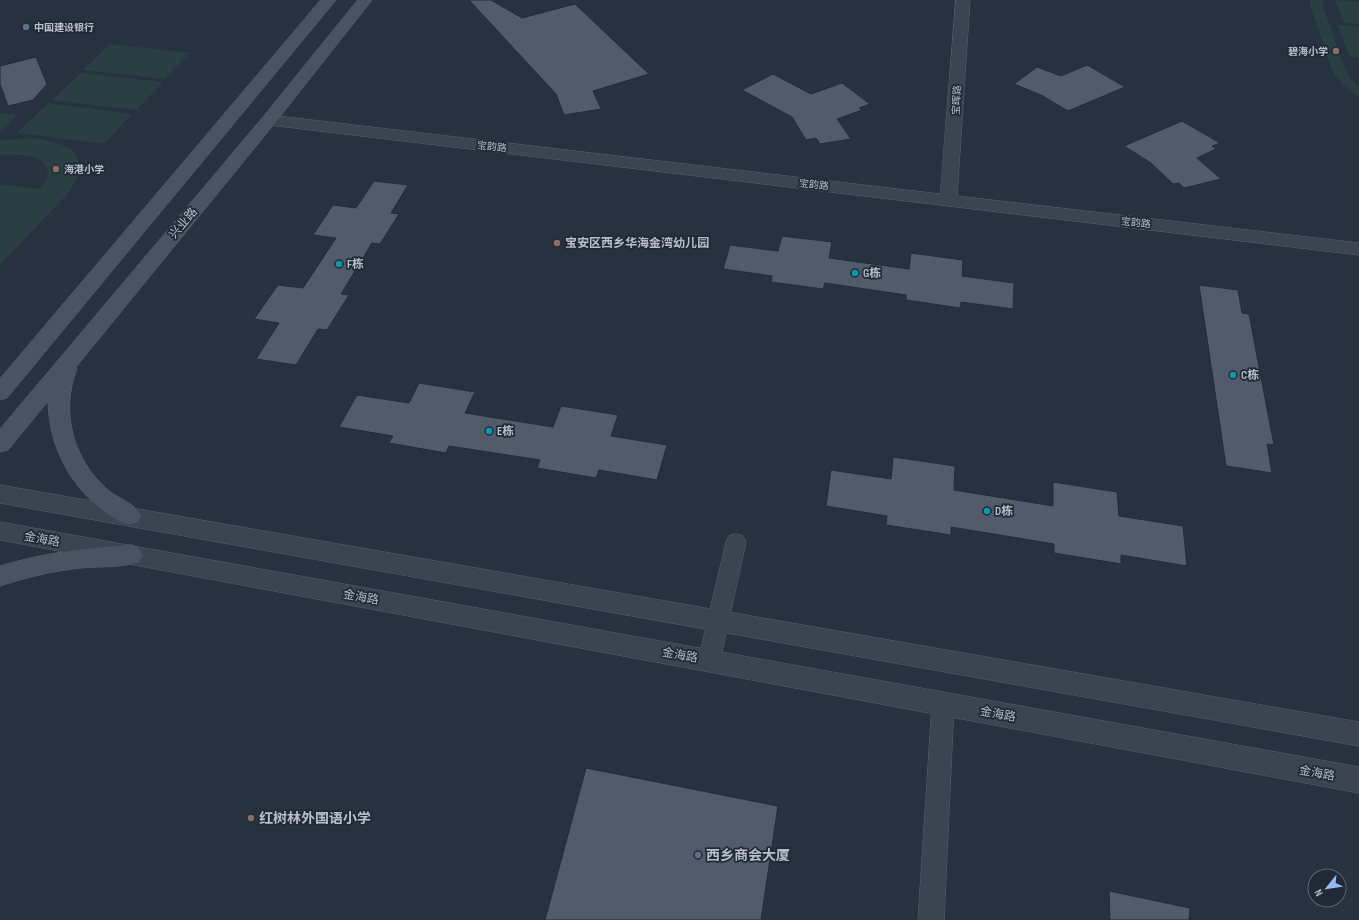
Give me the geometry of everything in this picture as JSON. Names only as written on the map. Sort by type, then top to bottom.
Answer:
[{"type":"main road","points":[[0,393],[329,0]]},
{"type":"main road","name":"兴业路","points":[[0,444],[269,120],[365,0]]},
{"type":"main road","points":[[0,369],[41,343]]},
{"type":"main road","points":[[78,350],[63,376],[59,397],[59,425],[66,447],[78,470],[97,494],[130,516]]},
{"type":"main road","points":[[0,576],[41,564],[68,560],[131,555]]},
{"type":"street","name":"宝晖路","points":[[948,200],[963,0]]},
{"type":"street","name":"宝韵路","points":[[269,120],[1359,249]]},
{"type":"street","points":[[0,494],[1359,734]]},
{"type":"street","name":"金海路","points":[[0,531],[1359,780]]},
{"type":"lane","points":[[708,661],[736,542]]},
{"type":"lane","points":[[931,920],[943,704]]},
{"type":"green space","points":[[1310,0],[1324,0],[1324,9],[1346,71],[1359,87],[1359,97],[1344,85],[1332,70],[1311,8]]},
{"type":"green space","points":[[1335,0],[1359,2],[1359,24],[1344,23]]},
{"type":"green space","points":[[1338,25],[1359,27],[1359,57],[1349,56]]},
{"type":"green space","points":[[110,44],[190,53],[164,79],[83,70]]},
{"type":"green space","points":[[81,73],[163,82],[136,110],[52,100]]},
{"type":"green space","points":[[48,103],[132,114],[104,144],[17,133]]},
{"type":"green space","points":[[0,113],[18,115],[0,131]]},
{"type":"green space","points":[[31,138],[55,142],[65,146],[73,152],[78,158],[79,167],[77,178],[69,192],[0,265],[0,184],[40,189],[46,178],[48,170],[38,159],[29,156],[0,156],[0,140]]},
{"type":"building","points":[[469,0],[491,0],[522,18],[575,4],[649,74],[593,91],[601,109],[564,115],[556,94]]},
{"type":"building","points":[[36,57],[47,84],[33,100],[8,106],[0,84],[0,66]]},
{"type":"building","points":[[1087,65],[1125,87],[1068,111],[1043,96],[1014,84],[1037,67],[1061,76]]},
{"type":"building","points":[[773,74],[811,94],[842,83],[870,104],[859,108],[862,110],[837,119],[851,139],[820,144],[816,138],[806,140],[792,117],[742,90]]},
{"type":"building","points":[[1182,121],[1220,143],[1212,146],[1216,149],[1197,158],[1221,179],[1184,188],[1179,183],[1173,184],[1151,163],[1124,146]]},
{"type":"building","name":"F栋","points":[[374,181],[408,185],[391,213],[399,214],[380,244],[372,243],[341,294],[349,295],[327,330],[318,329],[296,365],[256,359],[279,323],[254,319],[278,285],[303,288],[336,238],[313,235],[333,205],[356,208]]},
{"type":"building","name":"G栋","points":[[782,236],[832,242],[829,258],[909,269],[911,253],[963,260],[962,276],[1014,283],[1013,309],[961,302],[960,308],[906,300],[906,295],[825,283],[823,289],[771,282],[772,276],[723,269],[730,245],[778,251]]},
{"type":"building","name":"C栋","points":[[1199,285],[1238,290],[1242,313],[1249,314],[1274,445],[1267,444],[1272,473],[1226,466]]},
{"type":"building","name":"E栋","points":[[419,383],[475,392],[465,413],[553,427],[561,406],[618,415],[611,436],[667,445],[657,480],[599,470],[596,478],[537,468],[540,460],[449,446],[446,453],[389,443],[393,436],[339,427],[357,395],[409,403]]},
{"type":"building","name":"D栋","points":[[893,457],[955,466],[954,490],[1053,506],[1053,482],[1117,492],[1119,516],[1183,526],[1187,566],[1121,555],[1121,564],[1054,553],[1054,544],[951,527],[951,535],[886,525],[887,516],[826,506],[831,470],[891,479]]},
{"type":"building","points":[[586,768],[778,806],[761,920],[545,920]]},
{"type":"building","points":[[1109,891],[1190,908],[1189,920],[1110,920]]},
{"type":"place","name":"中国建设银行","points":[[26,27]]},
{"type":"place","name":"碧海小学","points":[[1336,51]]},
{"type":"place","name":"海港小学","points":[[56,169]]},
{"type":"place","name":"宝安区西乡华海金湾幼儿园","points":[[557,243]]},
{"type":"place","name":"F栋","points":[[339,264]]},
{"type":"place","name":"G栋","points":[[855,273]]},
{"type":"place","name":"C栋","points":[[1233,375]]},
{"type":"place","name":"E栋","points":[[489,431]]},
{"type":"place","name":"D栋","points":[[987,511]]},
{"type":"place","name":"红树林外国语小学","points":[[251,818]]},
{"type":"place","name":"西乡商会大厦","points":[[698,855]]}]
